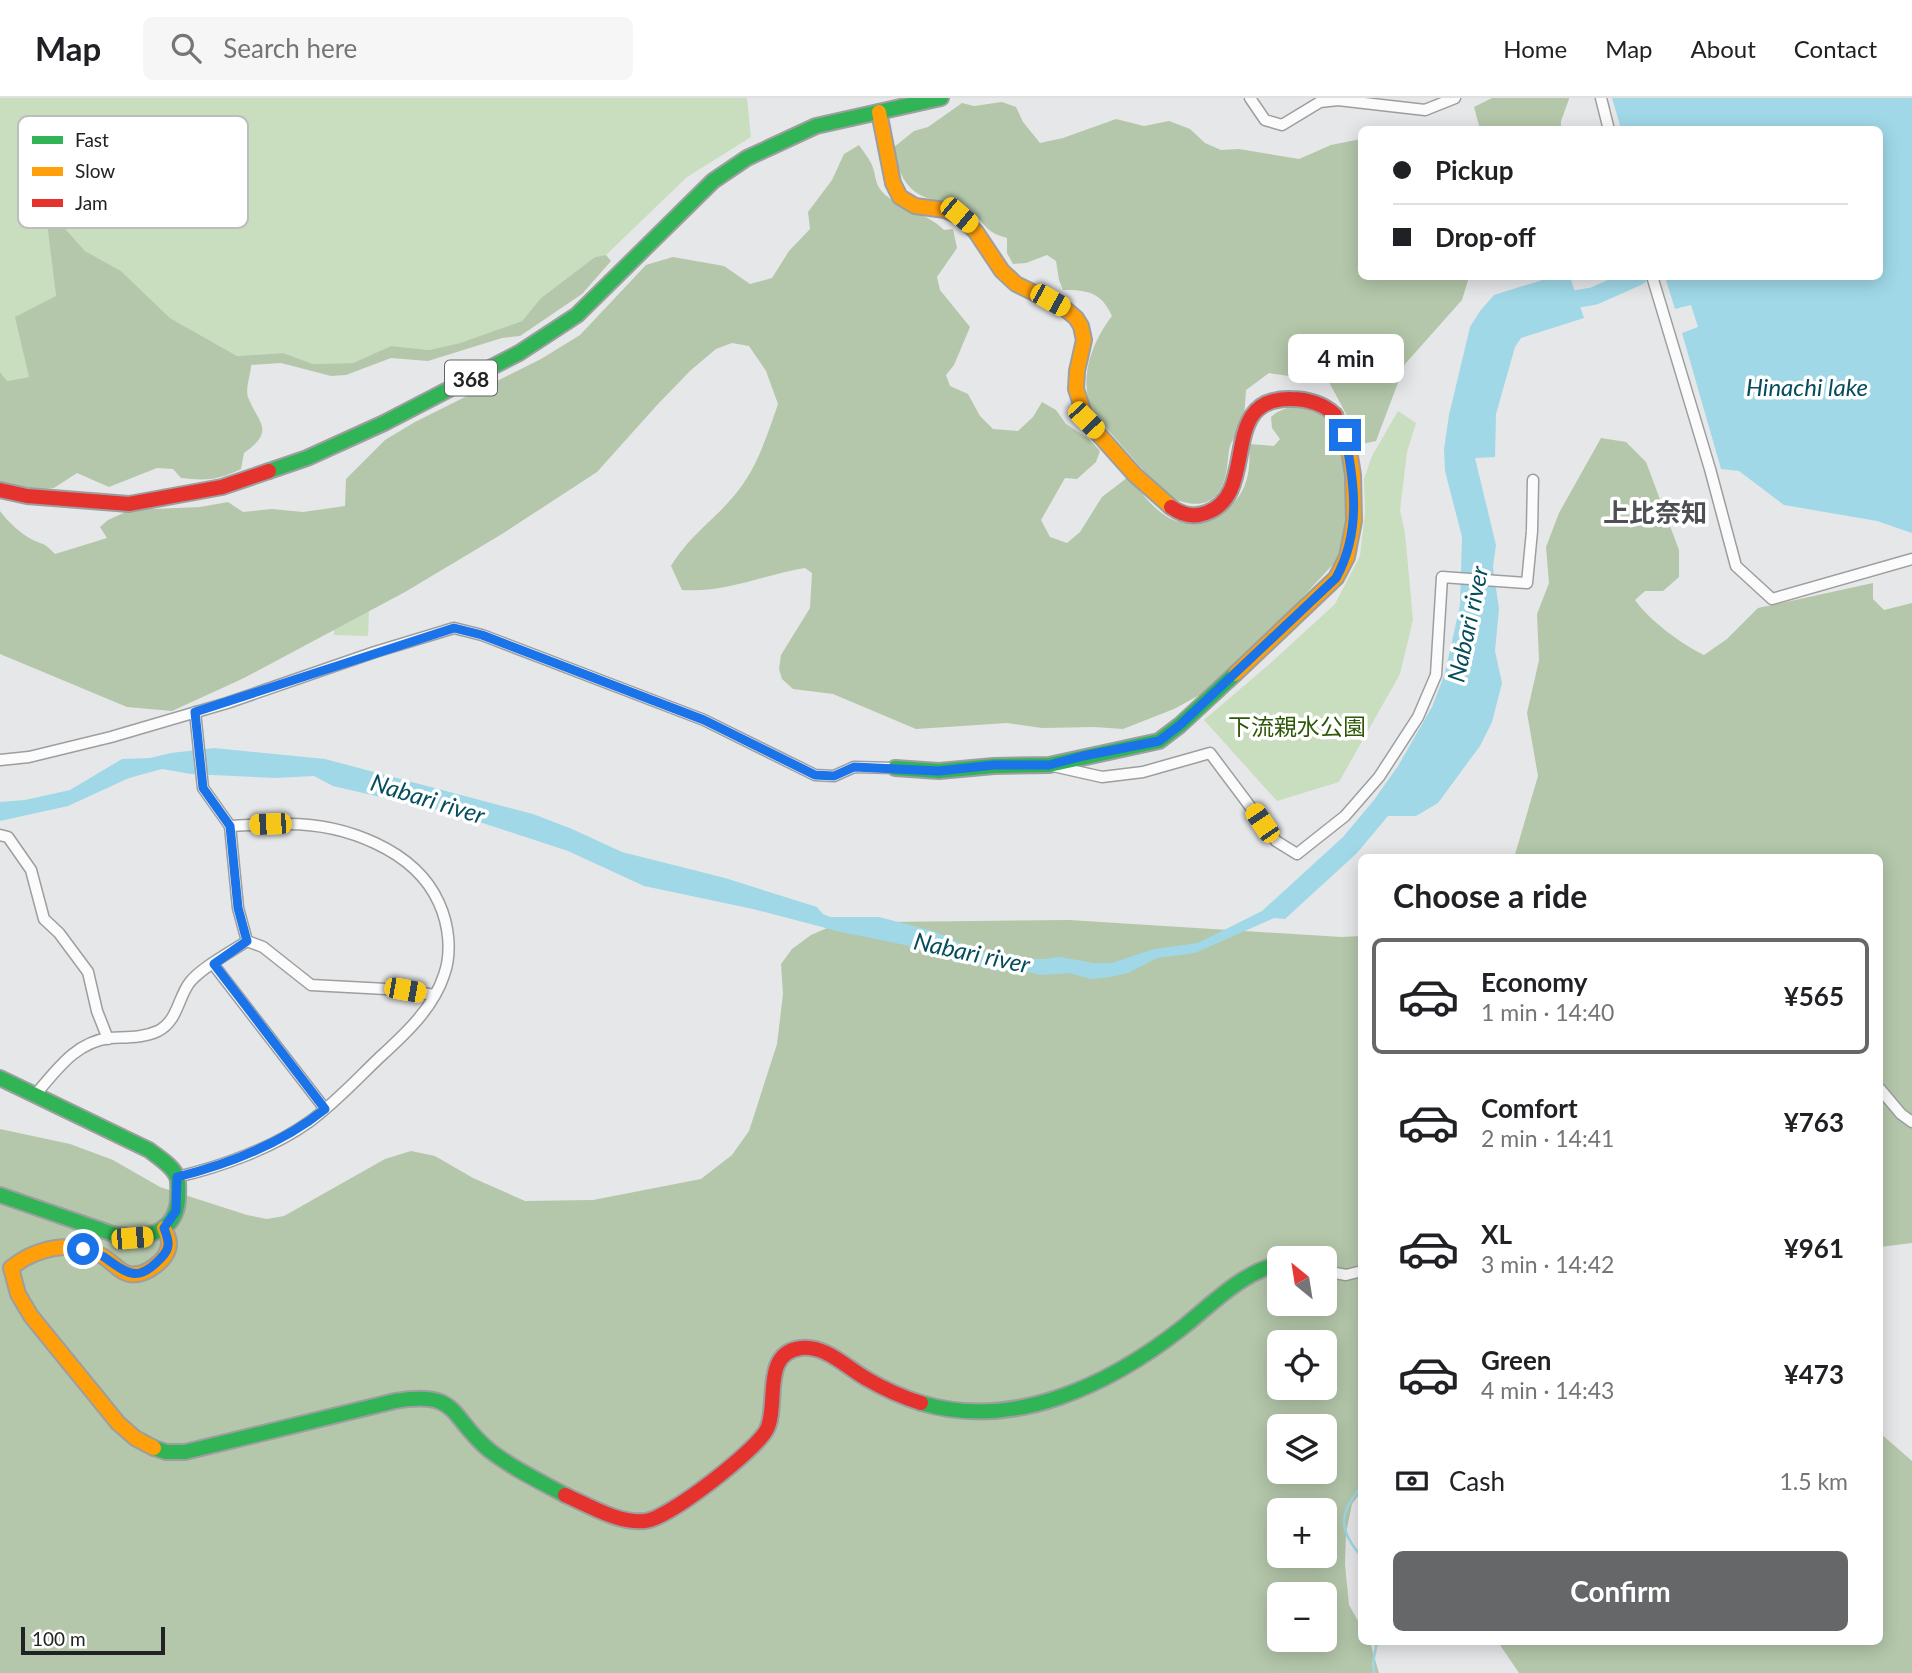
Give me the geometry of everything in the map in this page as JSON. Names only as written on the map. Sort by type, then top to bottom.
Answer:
[{"type":"main road","name":"368","points":[[0,490],[27,496],[129,504],[222,487],[307,458],[384,423],[519,354],[577,315],[713,181],[747,158],[816,126],[941,98]]},
{"type":"main road","points":[[879,112],[891,179],[897,194],[904,201],[919,207],[947,210],[959,215],[971,225],[1000,270],[1018,286],[1063,307],[1083,327],[1086,346],[1076,379],[1077,392],[1086,420],[1159,499],[1174,511],[1188,516],[1206,514],[1230,496],[1236,482],[1243,436],[1249,421],[1255,413],[1273,401],[1296,398],[1326,407],[1338,420],[1345,435],[1352,466],[1353,534],[1347,559],[1336,578],[1180,725],[1159,741],[1049,765],[994,765],[939,771],[895,768]]},
{"type":"main road","points":[[0,1078],[149,1150],[177,1177],[176,1211],[164,1228],[148,1237],[124,1237],[0,1195]]},
{"type":"main road","points":[[164,1228],[169,1244],[166,1253],[144,1272],[132,1275],[122,1271],[102,1255],[83,1249],[62,1247],[28,1255],[11,1268],[18,1294],[31,1316],[105,1407],[135,1438],[166,1452],[185,1452],[395,1401],[429,1398],[446,1404],[467,1429],[503,1460],[586,1505],[629,1521],[647,1521],[677,1506],[758,1443],[771,1420],[772,1380],[775,1371],[785,1356],[794,1350],[806,1348],[824,1353],[876,1385],[933,1406],[985,1413],[1018,1409],[1061,1397],[1132,1360],[1170,1338],[1250,1275],[1267,1266]]},
{"type":"street","points":[[1251,98],[1265,120],[1282,125],[1320,102],[1338,100],[1425,110],[1455,98]]},
{"type":"street","points":[[1601,98],[1608,126]]},
{"type":"street","points":[[1653,280],[1736,566],[1772,599],[1912,559]]},
{"type":"street","points":[[1049,765],[1102,776],[1143,772],[1210,753],[1276,841],[1297,854],[1345,816],[1378,778],[1418,717],[1436,675],[1442,576],[1527,583],[1533,480]]},
{"type":"street","points":[[0,760],[29,757],[111,737],[454,628],[482,635],[693,716],[734,733],[815,775],[834,776],[854,767],[895,768]]},
{"type":"street","points":[[195,712],[203,788],[230,826],[238,908],[247,941]]},
{"type":"street","points":[[177,1177],[207,1170],[278,1140],[308,1123],[325,1109],[409,1030],[434,995],[444,975],[449,946],[445,917],[433,890],[412,866],[391,850],[372,841],[322,828],[290,824],[230,826]]},
{"type":"street","points":[[0,835],[9,837],[31,870],[44,919],[59,933],[88,972],[97,1011],[108,1039]]},
{"type":"street","points":[[35,1095],[67,1058],[85,1045],[108,1039],[135,1038],[160,1031],[175,1015],[188,983],[247,941]]},
{"type":"street","points":[[247,941],[263,947],[311,985],[405,990],[434,995]]},
{"type":"street","points":[[214,964],[325,1109]]},
{"type":"street","points":[[1883,1093],[1901,1114],[1912,1122]]},
{"type":"street","points":[[1337,1273],[1346,1275],[1358,1272]]},
{"type":"green space","points":[[0,98],[747,98],[751,137],[687,177],[606,255],[595,257],[541,298],[522,321],[460,343],[429,350],[391,346],[353,363],[313,364],[283,353],[237,356],[170,318],[121,271],[85,251],[65,228],[248,228],[248,116],[18,116],[18,228],[48,228],[56,296],[29,377],[6,381],[0,372]]},
{"type":"green space","points":[[1492,98],[1569,98],[1561,126],[1479,126],[1474,107]]},
{"type":"green space","points":[[1002,102],[1016,107],[1023,122],[1040,143],[1063,138],[1116,119],[1144,126],[1169,121],[1190,129],[1205,143],[1221,150],[1239,149],[1299,159],[1331,145],[1358,140],[1358,280],[1468,280],[1462,300],[1405,364],[1376,441],[1362,444],[1329,382],[1269,373],[1246,390],[1241,428],[1230,446],[1224,481],[1219,491],[1213,498],[1198,504],[1177,500],[1165,495],[1094,414],[1089,402],[1089,363],[1098,338],[1112,316],[1103,302],[1087,292],[1063,290],[1056,261],[1047,255],[1026,263],[1013,264],[1007,253],[1007,238],[989,230],[975,214],[965,208],[919,194],[902,175],[894,147],[914,131],[928,127],[962,103],[974,106]]},
{"type":"green space","points":[[859,145],[871,163],[877,184],[888,197],[944,230],[953,229],[957,248],[937,277],[940,290],[970,327],[954,365],[946,375],[950,386],[968,394],[980,416],[993,429],[1018,431],[1033,417],[1042,402],[1056,410],[1066,424],[1089,439],[1100,451],[1096,462],[1077,479],[1065,478],[1041,520],[1050,537],[1067,543],[1080,532],[1102,497],[1128,477],[1165,516],[1190,523],[1209,519],[1233,503],[1244,487],[1249,466],[1249,444],[1274,446],[1280,439],[1272,428],[1271,417],[1274,414],[1287,408],[1305,407],[1324,416],[1335,427],[1342,441],[1347,469],[1348,529],[1344,547],[1338,559],[1237,668],[1207,691],[1174,709],[1123,729],[1042,728],[1007,723],[916,729],[833,694],[793,689],[782,679],[779,669],[781,655],[810,608],[812,573],[805,568],[714,589],[682,590],[671,566],[686,545],[741,487],[760,453],[778,404],[766,371],[749,346],[732,343],[716,349],[691,370],[597,472],[502,534],[405,592],[244,678],[172,711],[127,707],[0,654],[0,511],[18,530],[55,554],[107,538],[100,527],[108,520],[130,510],[200,507],[228,502],[243,512],[272,509],[303,512],[345,506],[346,479],[385,440],[415,422],[541,359],[580,335],[646,265],[673,257],[724,266],[750,284],[772,278],[789,251],[810,229],[808,212],[832,180],[844,154]]},
{"type":"green space","points":[[48,228],[65,228],[85,251],[121,271],[170,318],[237,356],[283,353],[313,364],[353,363],[391,346],[429,350],[460,343],[522,321],[541,298],[595,257],[606,255],[611,261],[582,294],[520,336],[502,338],[428,361],[391,358],[346,375],[331,376],[281,363],[251,365],[247,394],[262,426],[262,432],[254,445],[244,453],[241,469],[233,473],[212,479],[190,479],[181,478],[173,469],[157,468],[109,487],[77,473],[54,488],[27,491],[0,482],[0,372],[7,381],[29,377],[15,317],[56,296]]},
{"type":"green space","name":"下流親水公園","points":[[1398,411],[1416,423],[1407,452],[1400,510],[1405,533],[1413,620],[1400,674],[1339,782],[1277,801],[1204,720],[1335,604],[1360,556],[1365,512],[1364,479],[1372,456]]},
{"type":"green space","points":[[1601,438],[1626,442],[1646,462],[1679,550],[1679,577],[1663,591],[1645,591],[1635,600],[1657,623],[1704,655],[1727,639],[1758,608],[1873,583],[1873,599],[1884,610],[1912,603],[1912,1243],[1883,1247],[1883,854],[1515,854],[1538,776],[1527,713],[1539,660],[1537,614],[1549,583],[1546,547],[1559,513]]},
{"type":"green space","points":[[335,609],[369,610],[368,636],[334,635]]},
{"type":"green space","points":[[1069,920],[1358,936],[1358,1496],[1352,1504],[1346,1533],[1345,1564],[1349,1605],[1358,1621],[1358,1645],[1371,1645],[1379,1673],[0,1673],[0,1129],[70,1144],[113,1160],[160,1187],[267,1219],[284,1216],[385,1159],[411,1151],[435,1156],[473,1178],[525,1201],[593,1200],[701,1179],[732,1155],[749,1131],[777,1044],[783,994],[781,964],[792,949],[811,935],[834,925],[884,922]]},
{"type":"green space","points":[[1883,1436],[1912,1461],[1912,1673],[1519,1673],[1500,1645],[1883,1645]]},
{"type":"water","name":"Hinachi lake","points":[[1612,98],[1912,98],[1912,533],[1877,521],[1784,505],[1739,471],[1721,469],[1682,333],[1698,327],[1691,305],[1675,309],[1666,280],[1883,280],[1883,126],[1620,126]]},
{"type":"water","points":[[1542,280],[1571,280],[1584,318],[1521,338],[1515,347],[1496,414],[1495,457],[1475,458],[1496,545],[1493,567],[1499,609],[1495,651],[1502,683],[1492,722],[1480,746],[1438,803],[1416,816],[1388,816],[1357,853],[1285,919],[1274,918],[1195,953],[1157,958],[1128,973],[1091,979],[1069,973],[1041,975],[1009,967],[996,971],[979,966],[949,949],[925,949],[841,932],[753,909],[644,886],[568,851],[458,815],[333,786],[314,776],[275,778],[191,774],[162,769],[129,778],[68,806],[0,821],[0,802],[25,800],[70,790],[122,759],[150,758],[214,748],[325,759],[533,814],[622,852],[725,878],[817,907],[830,917],[879,917],[933,931],[985,954],[1005,958],[1060,957],[1112,963],[1154,949],[1198,943],[1262,911],[1343,837],[1398,766],[1432,707],[1445,673],[1460,605],[1462,537],[1445,471],[1444,449],[1449,415],[1470,327],[1494,295]]},
{"type":"waterway","name":"Nabari river","points":[[1553,303],[1594,296],[1630,280]]},
{"type":"waterway","points":[[1358,1491],[1348,1505],[1344,1522],[1345,1530],[1358,1552]]},
{"type":"waterway","points":[[1374,1673],[1376,1645]]},
{"type":"traffic: fast","points":[[269,471],[307,458],[384,423],[519,353],[577,315],[713,181],[747,158],[816,126],[941,98]]},
{"type":"traffic: fast","points":[[895,768],[939,771],[1049,765],[1159,741],[1235,674]]},
{"type":"traffic: fast","points":[[0,1078],[149,1150],[165,1162],[177,1177],[178,1199],[176,1211],[165,1227],[147,1235],[127,1236],[116,1235],[0,1195]]},
{"type":"traffic: fast","points":[[921,1403],[956,1410],[991,1411],[1025,1407],[1059,1397],[1124,1368],[1154,1349],[1240,1282],[1267,1267]]},
{"type":"traffic: fast","points":[[154,1448],[166,1452],[185,1452],[395,1401],[431,1399],[451,1409],[476,1438],[498,1457],[565,1495]]},
{"type":"traffic: slow","points":[[879,112],[893,183],[900,197],[915,206],[945,210],[961,217],[976,232],[1002,271],[1016,284],[1063,307],[1076,318],[1084,340],[1076,389],[1086,420],[1135,475],[1171,507]]},
{"type":"traffic: slow","points":[[1235,674],[1336,578],[1347,557],[1354,521],[1353,475],[1348,444],[1335,415]]},
{"type":"traffic: slow","points":[[154,1448],[135,1438],[118,1423],[31,1316],[18,1294],[11,1268],[31,1255],[67,1247],[91,1251],[106,1258],[125,1273],[142,1273],[161,1261],[168,1249],[168,1237],[164,1228]]},
{"type":"traffic: jam","points":[[1171,507],[1183,514],[1197,515],[1222,503],[1232,487],[1246,429],[1254,413],[1268,403],[1303,400],[1320,405],[1335,415]]},
{"type":"traffic: jam","points":[[0,490],[27,496],[129,504],[222,487],[269,471]]},
{"type":"traffic: jam","points":[[565,1495],[625,1520],[645,1521],[672,1509],[730,1467],[760,1439],[770,1419],[774,1381],[780,1359],[801,1348],[828,1354],[880,1386],[921,1403]]},
{"type":"district","name":"上比奈知","points":[[1655,512]]},
{"type":"route","points":[[83,1249],[102,1255],[122,1271],[132,1275],[144,1272],[166,1253],[169,1244],[164,1228],[176,1211],[177,1177],[207,1170],[278,1140],[308,1123],[325,1109],[214,964],[247,941],[238,908],[230,826],[203,788],[195,712],[454,628],[482,635],[704,720],[815,775],[834,776],[854,767],[939,771],[994,765],[1049,765],[1159,741],[1180,725],[1336,578],[1347,559],[1353,534],[1352,466],[1345,435]]}]
